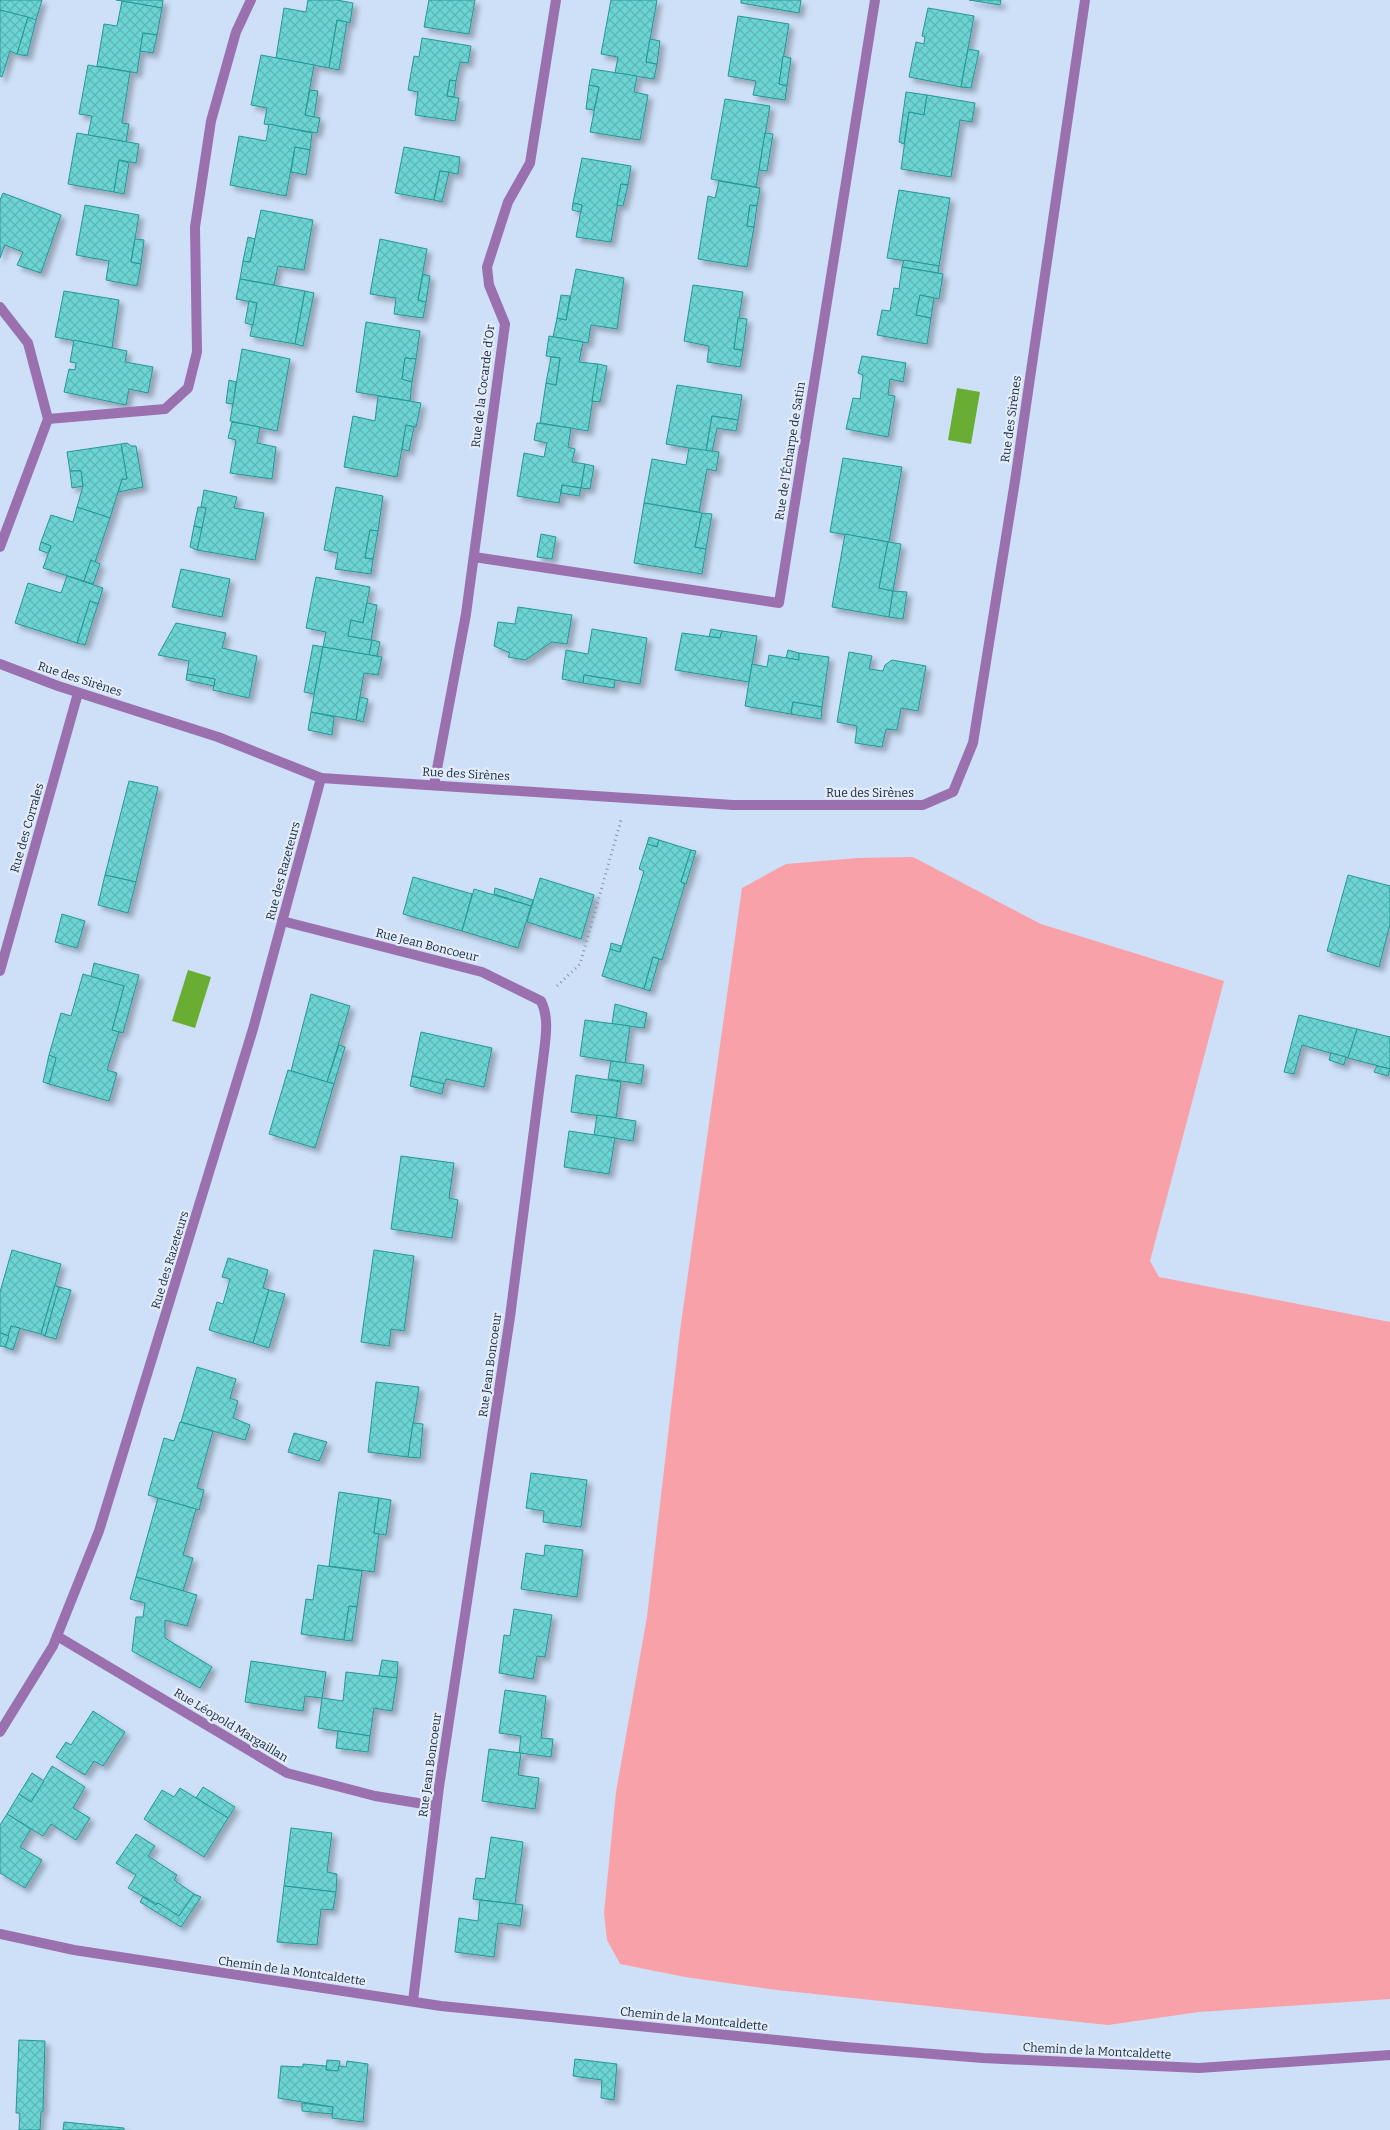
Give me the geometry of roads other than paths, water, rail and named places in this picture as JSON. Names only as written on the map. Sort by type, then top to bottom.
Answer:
[{"type":"street","points":[[48,418],[165,409],[188,388],[197,352],[195,228],[212,121],[236,32],[251,0]]},
{"type":"street","name":"Rue de la Cocarde d'Or","points":[[434,785],[466,614],[505,324],[490,285],[487,266],[508,202],[530,163],[556,0]]},
{"type":"street","name":"Rue de l'Écharpe de Satin","points":[[474,557],[779,603],[875,0]]},
{"type":"street","name":"Rue des Sirènes","points":[[0,664],[78,692],[218,737],[322,778],[732,805],[923,805],[953,792],[973,743],[1016,471],[1085,0]]},
{"type":"street","points":[[0,307],[28,343],[48,418],[0,547]]},
{"type":"street","name":"Rue des Corrales","points":[[0,971],[78,692]]},
{"type":"street","name":"Rue des Razeteurs","points":[[0,1732],[57,1636],[99,1531],[189,1241],[322,778]]},
{"type":"street","name":"Rue Jean Boncoeur","points":[[282,921],[482,972],[542,1001],[546,1025],[508,1327],[436,1806],[413,2001]]},
{"type":"street","name":"Rue Léopold Margaillan","points":[[57,1636],[287,1773],[375,1796],[436,1806]]},
{"type":"street","name":"Chemin de la Montcaldette","points":[[0,1934],[74,1950],[413,2001],[845,2047],[983,2058],[1199,2068],[1390,2055]]}]
